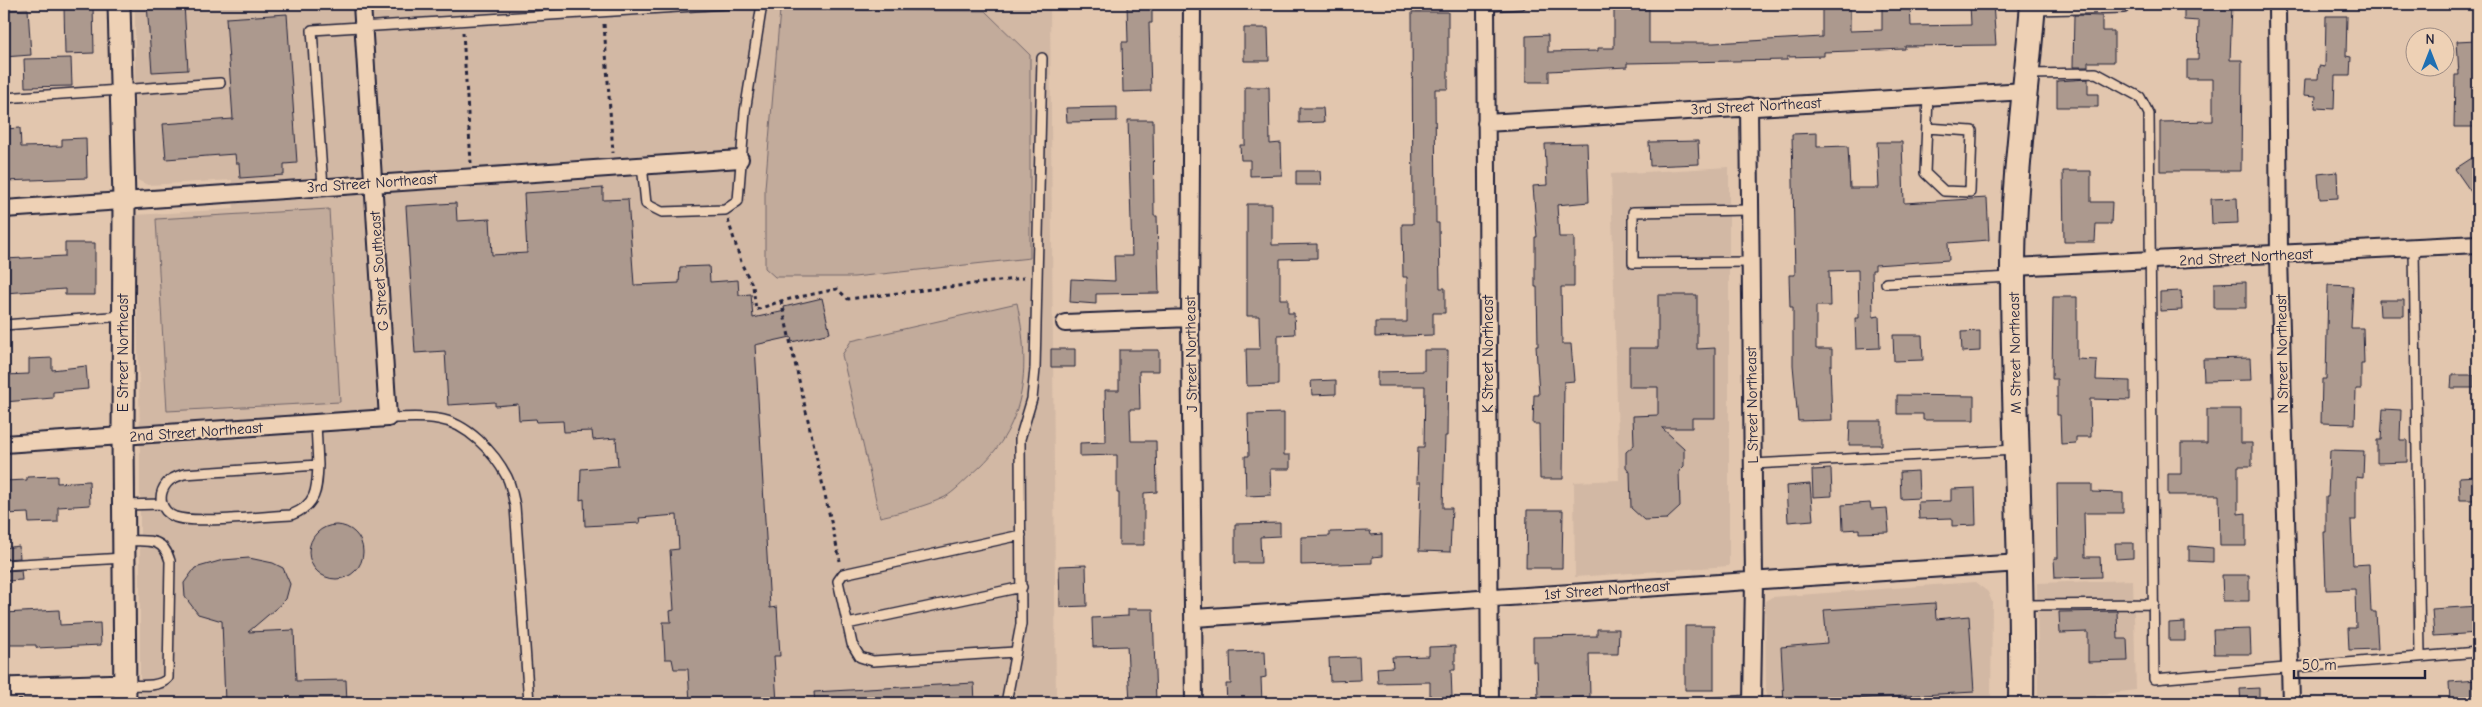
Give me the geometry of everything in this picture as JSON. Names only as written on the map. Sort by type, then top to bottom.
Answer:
[{"type":"main road","name":"M Street Northeast","points":[[2021,703],[2021,605],[2013,272],[2015,212],[2033,7]]},
{"type":"street","name":"E Street Northeast","points":[[119,4],[124,200],[123,505],[125,694]]},
{"type":"street","name":"G Street Southeast","points":[[362,4],[388,418]]},
{"type":"street","name":"J Street Northeast","points":[[1192,4],[1190,318],[1194,703]]},
{"type":"street","name":"N Street Northeast","points":[[2278,4],[2279,256],[2291,703]]},
{"type":"street","name":"K Street Northeast","points":[[1486,5],[1490,703]]},
{"type":"street","name":"3rd Street Northeast","points":[[1486,123],[1928,96],[2026,82]]},
{"type":"street","name":"L Street Northeast","points":[[1749,106],[1754,580],[1752,702]]},
{"type":"street","name":"3rd Street Northeast","points":[[4,209],[740,158]]},
{"type":"street","name":"2nd Street Northeast","points":[[2013,272],[2150,261],[2279,256],[2478,244]]},
{"type":"street","points":[[1065,323],[1190,318]]},
{"type":"street","name":"2nd Street Northeast","points":[[4,444],[388,418]]},
{"type":"street","name":"1st Street Northeast","points":[[1194,618],[2020,562]]},
{"type":"street","points":[[4,689],[125,694]]},
{"type":"lane","points":[[323,187],[312,30],[727,4]]},
{"type":"lane","points":[[642,165],[646,204],[662,212],[725,210],[738,201],[740,158],[762,4]]},
{"type":"lane","points":[[1486,5],[1521,4]]},
{"type":"lane","points":[[2033,7],[2124,8]]},
{"type":"lane","points":[[1006,703],[1021,624],[1020,439],[1032,399],[1035,369],[1042,58]]},
{"type":"lane","points":[[2026,82],[2096,73],[2140,97],[2146,105],[2150,124],[2154,679],[2290,666],[2478,652]]},
{"type":"lane","points":[[4,98],[220,83]]},
{"type":"lane","points":[[1926,128],[1972,131],[1970,192],[1944,191],[1925,173],[1926,128],[1928,96]]},
{"type":"lane","points":[[1750,210],[1633,212],[1633,263],[1751,262]]},
{"type":"lane","points":[[2414,248],[2420,656]]},
{"type":"lane","points":[[1886,283],[2013,272]]},
{"type":"lane","points":[[4,325],[123,316]]},
{"type":"lane","points":[[388,418],[439,418],[454,424],[476,438],[492,454],[508,478],[515,506],[529,703]]},
{"type":"lane","points":[[316,423],[318,465],[317,493],[305,508],[291,515],[186,520],[166,512],[161,504],[162,493],[168,482],[184,474],[318,465]]},
{"type":"lane","points":[[1753,464],[2018,450]]},
{"type":"lane","points":[[123,505],[161,504]]},
{"type":"lane","points":[[1015,652],[873,661],[860,656],[852,644],[838,590],[838,581],[843,574],[1021,535]]},
{"type":"lane","points":[[4,565],[124,550],[153,541],[160,544],[167,552],[170,561],[168,678],[164,683],[125,694]]},
{"type":"lane","points":[[847,624],[1022,586]]},
{"type":"lane","points":[[2021,605],[2154,604]]},
{"type":"lane","points":[[1712,703],[1752,702]]},
{"type":"path","points":[[603,11],[614,167]]},
{"type":"path","points":[[463,20],[472,177]]},
{"type":"path","points":[[725,210],[742,265],[753,286],[756,310],[781,301],[837,289],[848,299],[1025,278]]},
{"type":"path","points":[[781,301],[843,574]]},
{"type":"shaded area","points":[[135,4],[1050,4],[1056,703],[140,703],[140,435],[135,215],[234,209],[232,180],[148,185],[137,180],[135,168]]},
{"type":"shaded area","points":[[780,10],[985,11],[1030,55],[1030,258],[854,277],[775,277],[765,268],[765,188]]},
{"type":"shaded area","points":[[1729,167],[1729,566],[1575,577],[1574,482],[1619,480],[1611,174]]},
{"type":"shaded area","points":[[329,209],[340,402],[167,411],[156,219]]},
{"type":"shaded area","points":[[1017,303],[1024,352],[1023,374],[1014,418],[1004,438],[990,457],[948,495],[937,501],[880,517],[842,355],[851,341]]},
{"type":"shaded area","points":[[2133,580],[2136,690],[2096,695],[2096,703],[2038,703],[2037,583]]},
{"type":"shaded area","points":[[1975,582],[1988,592],[1992,602],[1991,703],[1766,703],[1765,601],[1772,597]]},
{"type":"building","points":[[147,4],[184,4],[188,70],[152,72]]},
{"type":"building","points":[[1127,4],[1152,4],[1152,23],[1149,23],[1151,91],[1123,92],[1122,42],[1128,42]]},
{"type":"building","points":[[1822,4],[1850,4],[1850,31],[1882,30],[1882,4],[1910,4],[1911,26],[1971,25],[1970,4],[1993,4],[1996,45],[1905,46],[1905,49],[1824,52],[1824,56],[1787,57],[1787,60],[1627,63],[1627,67],[1549,71],[1549,82],[1526,82],[1526,36],[1548,35],[1548,52],[1598,51],[1598,48],[1614,48],[1614,9],[1649,9],[1649,43],[1714,43],[1822,37]]},
{"type":"building","points":[[2184,4],[2232,4],[2230,60],[2242,60],[2241,171],[2160,171],[2160,122],[2213,121],[2213,79],[2187,79],[2187,60],[2198,60],[2199,21],[2184,20]]},
{"type":"building","points":[[93,5],[94,53],[65,54],[64,6]]},
{"type":"building","points":[[28,9],[31,55],[4,57],[4,10]]},
{"type":"building","points":[[1412,12],[1448,12],[1448,89],[1435,89],[1436,223],[1439,223],[1440,288],[1445,288],[1445,313],[1433,313],[1433,335],[1375,337],[1375,322],[1407,322],[1407,277],[1403,277],[1402,224],[1413,224]]},
{"type":"building","points":[[287,14],[297,163],[284,164],[284,175],[240,178],[239,163],[236,163],[235,154],[166,159],[163,124],[233,119],[226,18]]},
{"type":"building","points":[[2074,15],[2102,16],[2102,31],[2114,31],[2114,62],[2088,62],[2088,67],[2073,67]]},
{"type":"building","points":[[2326,16],[2347,16],[2346,56],[2351,57],[2350,76],[2335,76],[2334,109],[2315,108],[2316,96],[2304,95],[2305,79],[2318,79],[2319,66],[2325,67]]},
{"type":"building","points":[[1244,28],[1268,28],[1269,61],[1244,61]]},
{"type":"building","points":[[2476,40],[2478,127],[2454,127],[2455,75],[2459,75],[2457,41]]},
{"type":"building","points":[[71,58],[72,86],[25,87],[24,59]]},
{"type":"building","points":[[2088,79],[2088,94],[2098,94],[2098,107],[2057,107],[2057,81]]},
{"type":"building","points":[[1245,87],[1269,87],[1270,144],[1281,143],[1282,175],[1250,176],[1250,160],[1241,160],[1240,145],[1245,145]]},
{"type":"building","points":[[1117,107],[1117,121],[1067,122],[1066,108]]},
{"type":"building","points":[[1299,108],[1323,108],[1324,122],[1299,123]]},
{"type":"building","points":[[1128,120],[1153,120],[1154,216],[1157,216],[1159,293],[1096,294],[1096,304],[1070,302],[1071,279],[1115,281],[1114,256],[1132,256]]},
{"type":"building","points":[[20,128],[21,147],[62,146],[62,139],[86,138],[87,178],[4,181],[4,129]]},
{"type":"building","points":[[1817,133],[1817,147],[1848,146],[1850,188],[1879,188],[1877,142],[1902,142],[1904,203],[1987,198],[1989,240],[1948,243],[1949,260],[1875,265],[1875,270],[1872,270],[1873,317],[1879,316],[1880,348],[1856,349],[1855,318],[1859,318],[1858,270],[1829,271],[1830,306],[1816,306],[1816,349],[1832,349],[1832,365],[1830,365],[1832,420],[1798,421],[1793,365],[1793,307],[1790,307],[1789,275],[1795,275],[1792,134]]},
{"type":"building","points":[[1698,141],[1699,164],[1650,166],[1649,142]]},
{"type":"building","points":[[1587,143],[1589,202],[1557,205],[1559,237],[1574,237],[1574,287],[1561,287],[1562,344],[1571,344],[1574,381],[1564,382],[1563,479],[1540,479],[1539,424],[1533,424],[1534,395],[1539,395],[1536,346],[1538,346],[1537,287],[1535,287],[1535,237],[1537,237],[1533,186],[1547,185],[1545,144]]},
{"type":"building","points":[[2478,154],[2478,202],[2455,169]]},
{"type":"building","points":[[1296,171],[1320,171],[1321,185],[1296,185]]},
{"type":"building","points":[[2063,171],[2091,171],[2091,202],[2112,202],[2111,224],[2096,224],[2095,242],[2064,242]]},
{"type":"building","points":[[2337,172],[2338,198],[2320,199],[2318,174]]},
{"type":"building","points":[[603,188],[603,200],[628,199],[634,285],[679,283],[680,267],[709,266],[710,282],[738,280],[739,295],[751,294],[753,318],[785,311],[784,307],[822,298],[830,333],[792,342],[791,337],[755,345],[770,608],[777,607],[780,656],[774,656],[777,703],[690,703],[688,669],[674,669],[672,659],[665,659],[663,622],[671,622],[670,611],[674,610],[670,550],[679,549],[677,515],[639,518],[640,523],[585,526],[584,499],[580,500],[581,469],[618,466],[616,438],[593,440],[592,431],[564,432],[563,421],[537,422],[536,419],[519,420],[518,404],[495,406],[495,402],[448,405],[445,351],[415,353],[406,206],[456,203],[457,221],[490,219],[492,255],[527,253],[524,193]]},
{"type":"building","points":[[2237,198],[2238,223],[2212,224],[2211,199]]},
{"type":"building","points":[[1247,204],[1272,204],[1272,245],[1317,244],[1317,258],[1280,259],[1280,299],[1288,299],[1288,313],[1294,313],[1295,334],[1278,335],[1278,385],[1247,386],[1246,349],[1260,349],[1259,316],[1247,316]]},
{"type":"building","points":[[65,243],[95,243],[95,295],[65,295],[65,289],[4,293],[4,259],[65,256]]},
{"type":"building","points":[[2246,282],[2246,308],[2214,308],[2214,283]]},
{"type":"building","points":[[2328,285],[2353,286],[2351,328],[2363,328],[2364,364],[2361,364],[2361,389],[2356,389],[2355,424],[2321,423],[2322,379],[2326,379]]},
{"type":"building","points":[[2181,291],[2182,310],[2160,311],[2160,292]]},
{"type":"building","points":[[1658,295],[1697,295],[1697,349],[1715,348],[1715,418],[1692,418],[1692,428],[1662,428],[1684,448],[1684,466],[1679,471],[1680,507],[1667,519],[1644,520],[1631,508],[1630,472],[1626,467],[1626,452],[1634,445],[1633,416],[1658,415],[1658,387],[1629,387],[1629,348],[1658,348]]},
{"type":"building","points":[[2053,297],[2077,297],[2077,359],[2097,360],[2096,380],[2130,381],[2130,400],[2090,399],[2091,437],[2076,437],[2076,443],[2061,444],[2060,415],[2057,415],[2057,379],[2052,379]]},
{"type":"building","points":[[2379,300],[2404,300],[2404,316],[2380,316]]},
{"type":"building","points":[[1980,331],[1980,351],[1962,352],[1961,332]]},
{"type":"building","points":[[1893,335],[1922,335],[1923,360],[1894,361]]},
{"type":"building","points":[[1051,349],[1075,349],[1075,367],[1051,367]]},
{"type":"building","points":[[1119,350],[1159,350],[1159,371],[1139,371],[1140,409],[1130,409],[1131,441],[1156,441],[1157,492],[1144,493],[1144,545],[1119,545],[1117,455],[1080,456],[1080,443],[1106,442],[1105,390],[1119,390]]},
{"type":"building","points":[[1424,350],[1448,350],[1447,436],[1445,436],[1443,508],[1452,508],[1450,552],[1419,551],[1421,482],[1417,482],[1418,447],[1424,447],[1425,386],[1377,386],[1377,372],[1424,371]]},
{"type":"building","points":[[52,358],[52,370],[86,366],[88,389],[53,392],[53,398],[4,402],[4,375],[29,374],[29,359]]},
{"type":"building","points":[[2250,358],[2251,380],[2204,381],[2203,359]]},
{"type":"building","points":[[2452,375],[2474,375],[2474,388],[2451,388]]},
{"type":"building","points":[[1336,380],[1336,394],[1312,395],[1311,381]]},
{"type":"building","points":[[1897,395],[1974,396],[1974,420],[1923,420],[1923,414],[1897,414]]},
{"type":"building","points":[[2207,409],[2241,409],[2241,443],[2252,443],[2252,466],[2238,466],[2238,514],[2246,513],[2246,546],[2220,546],[2219,495],[2168,495],[2168,474],[2181,474],[2181,443],[2207,443]]},
{"type":"building","points":[[2383,409],[2401,410],[2400,440],[2407,440],[2407,462],[2377,463],[2377,440],[2381,440]]},
{"type":"building","points":[[1284,413],[1284,455],[1290,455],[1290,469],[1270,469],[1271,495],[1246,496],[1245,456],[1249,456],[1248,414]]},
{"type":"building","points":[[1850,421],[1882,421],[1882,445],[1849,445]]},
{"type":"building","points":[[2330,450],[2364,451],[2363,478],[2356,477],[2356,520],[2351,520],[2353,565],[2369,564],[2371,612],[2376,612],[2378,649],[2349,650],[2348,628],[2356,628],[2355,589],[2326,590],[2324,532],[2326,532],[2326,497],[2328,497]]},
{"type":"building","points":[[1831,469],[1832,496],[1813,497],[1812,470]]},
{"type":"building","points":[[1918,471],[1919,498],[1901,499],[1900,472]]},
{"type":"building","points":[[57,476],[57,483],[89,481],[90,505],[58,507],[58,522],[29,523],[28,513],[4,514],[4,481],[27,480],[27,477]]},
{"type":"building","points":[[2478,476],[2478,500],[2460,500],[2459,477]]},
{"type":"building","points":[[1810,484],[1813,520],[1788,522],[1786,486]]},
{"type":"building","points":[[2057,484],[2092,484],[2092,492],[2123,493],[2123,513],[2084,513],[2085,557],[2100,557],[2101,577],[2055,578],[2054,558],[2058,558]]},
{"type":"building","points":[[1975,488],[1976,525],[1952,526],[1952,518],[1919,519],[1918,502],[1951,501],[1951,489]]},
{"type":"building","points":[[1870,503],[1871,509],[1887,508],[1889,532],[1859,533],[1859,529],[1843,530],[1842,505]]},
{"type":"building","points":[[1527,510],[1563,510],[1562,568],[1526,568]]},
{"type":"building","points":[[1280,523],[1280,536],[1260,537],[1261,563],[1235,563],[1235,524]]},
{"type":"building","points":[[336,525],[346,527],[355,533],[361,542],[363,552],[361,562],[355,571],[346,577],[336,579],[326,577],[317,571],[311,562],[309,552],[311,542],[317,533],[326,527]]},
{"type":"building","points":[[1370,531],[1371,535],[1382,534],[1382,556],[1372,557],[1372,563],[1301,565],[1301,537],[1330,536],[1330,532]]},
{"type":"building","points":[[2115,543],[2133,543],[2133,558],[2116,559]]},
{"type":"building","points":[[19,546],[20,558],[4,559],[4,548]]},
{"type":"building","points":[[2189,546],[2213,548],[2213,562],[2189,561]]},
{"type":"building","points":[[249,558],[273,563],[283,568],[290,584],[286,599],[248,632],[294,630],[296,681],[346,680],[347,703],[225,703],[222,621],[198,614],[185,597],[184,583],[195,568],[223,560]]},
{"type":"building","points":[[1086,565],[1087,606],[1060,607],[1059,566]]},
{"type":"building","points":[[21,570],[22,580],[6,581],[5,571]]},
{"type":"building","points":[[2222,575],[2249,575],[2249,601],[2223,601]]},
{"type":"building","points":[[1935,603],[1936,619],[1969,616],[1974,692],[1784,703],[1781,647],[1827,643],[1824,610]]},
{"type":"building","points":[[2478,606],[2478,633],[2434,636],[2432,609]]},
{"type":"building","points":[[1128,609],[1153,609],[1156,703],[1130,703],[1127,646],[1093,647],[1092,618],[1128,616]]},
{"type":"building","points":[[59,610],[60,625],[100,623],[101,645],[36,648],[36,645],[4,645],[4,613]]},
{"type":"building","points":[[2117,611],[2118,639],[2127,639],[2128,661],[2088,662],[2088,632],[2060,633],[2059,612]]},
{"type":"building","points":[[2185,622],[2185,641],[2169,641],[2169,623]]},
{"type":"building","points":[[1685,626],[1714,626],[1714,690],[1685,690]]},
{"type":"building","points":[[1597,629],[1619,629],[1618,654],[1589,654],[1590,697],[1538,698],[1537,662],[1533,662],[1533,637],[1597,636]]},
{"type":"building","points":[[2250,629],[2251,654],[2214,654],[2213,630]]},
{"type":"building","points":[[1455,646],[1455,670],[1451,670],[1452,697],[1430,698],[1430,682],[1378,683],[1377,668],[1393,667],[1392,657],[1429,656],[1429,647]]},
{"type":"building","points":[[1265,651],[1266,677],[1261,678],[1262,703],[1227,703],[1226,684],[1231,684],[1230,652]]},
{"type":"building","points":[[1359,657],[1360,680],[1330,681],[1329,658]]},
{"type":"building","points":[[2478,680],[2478,703],[2450,703],[2449,682]]},
{"type":"building","points":[[974,683],[975,703],[815,703],[814,692]]},
{"type":"building","points":[[2259,688],[2259,703],[2241,703],[2240,689]]}]
